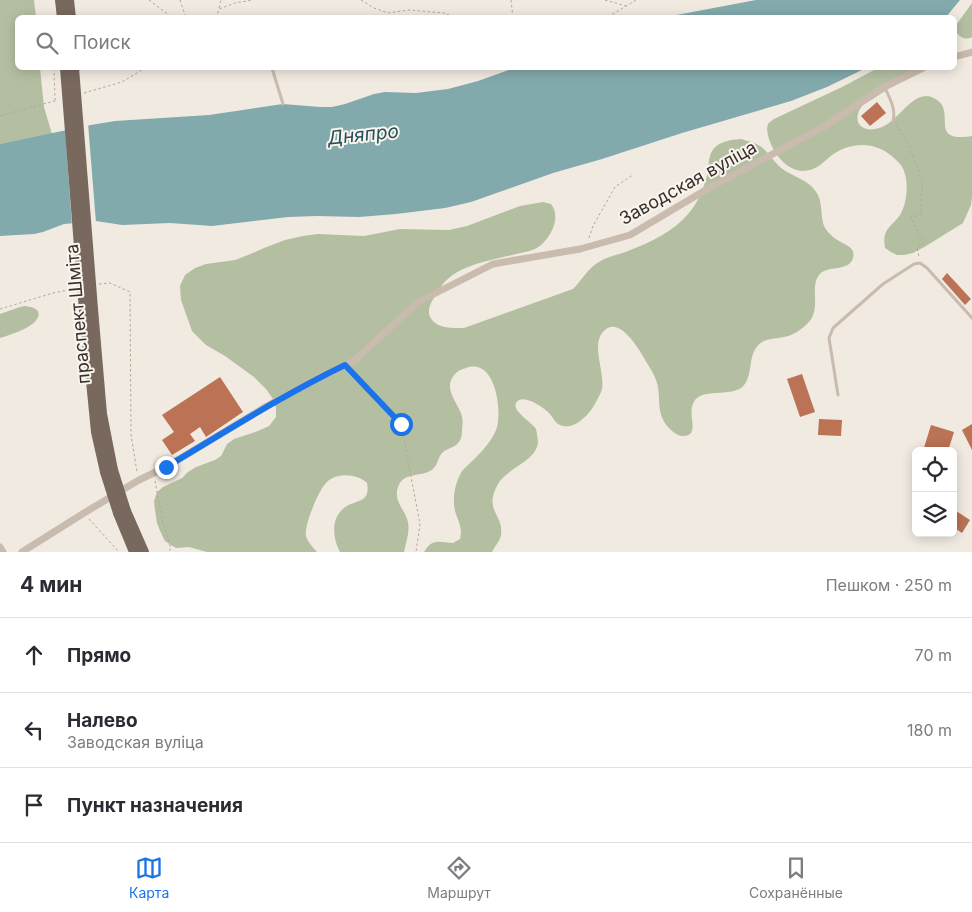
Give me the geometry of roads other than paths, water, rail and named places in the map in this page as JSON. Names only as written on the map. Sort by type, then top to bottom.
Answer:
[{"type":"main road","points":[[60,0],[62,15]]},
{"type":"main road","points":[[69,0],[70,15]]},
{"type":"main road","name":"праспект Шміта","points":[[65,70],[89,310],[109,471],[134,552]]},
{"type":"main road","name":"праспект Шміта","points":[[74,70],[89,310]]},
{"type":"main road","name":"праспект Шміта","points":[[122,512],[144,552]]},
{"type":"street","points":[[957,56],[972,52]]},
{"type":"street","name":"Заводская вуліца","points":[[22,552],[139,480],[166,467],[316,379],[354,361],[418,302],[492,264],[590,246],[630,235],[709,188],[825,126],[884,88],[918,70]]},
{"type":"street","points":[[0,547],[2,552]]},
{"type":"lane","points":[[273,70],[283,104]]},
{"type":"lane","points":[[884,88],[893,106],[893,121]]},
{"type":"lane","points":[[838,395],[829,338],[833,328],[883,284],[914,264],[920,263],[927,268],[972,318]]},
{"type":"water","points":[[756,0],[960,0],[948,15],[677,15]]},
{"type":"water","name":"Дняпро","points":[[508,70],[862,70],[827,87],[791,101],[553,173],[471,202],[445,208],[359,217],[288,217],[212,226],[170,223],[122,225],[96,221],[64,224],[34,234],[0,236],[0,144],[115,121],[209,115],[283,104],[332,107],[385,92],[416,93],[448,89]]}]
